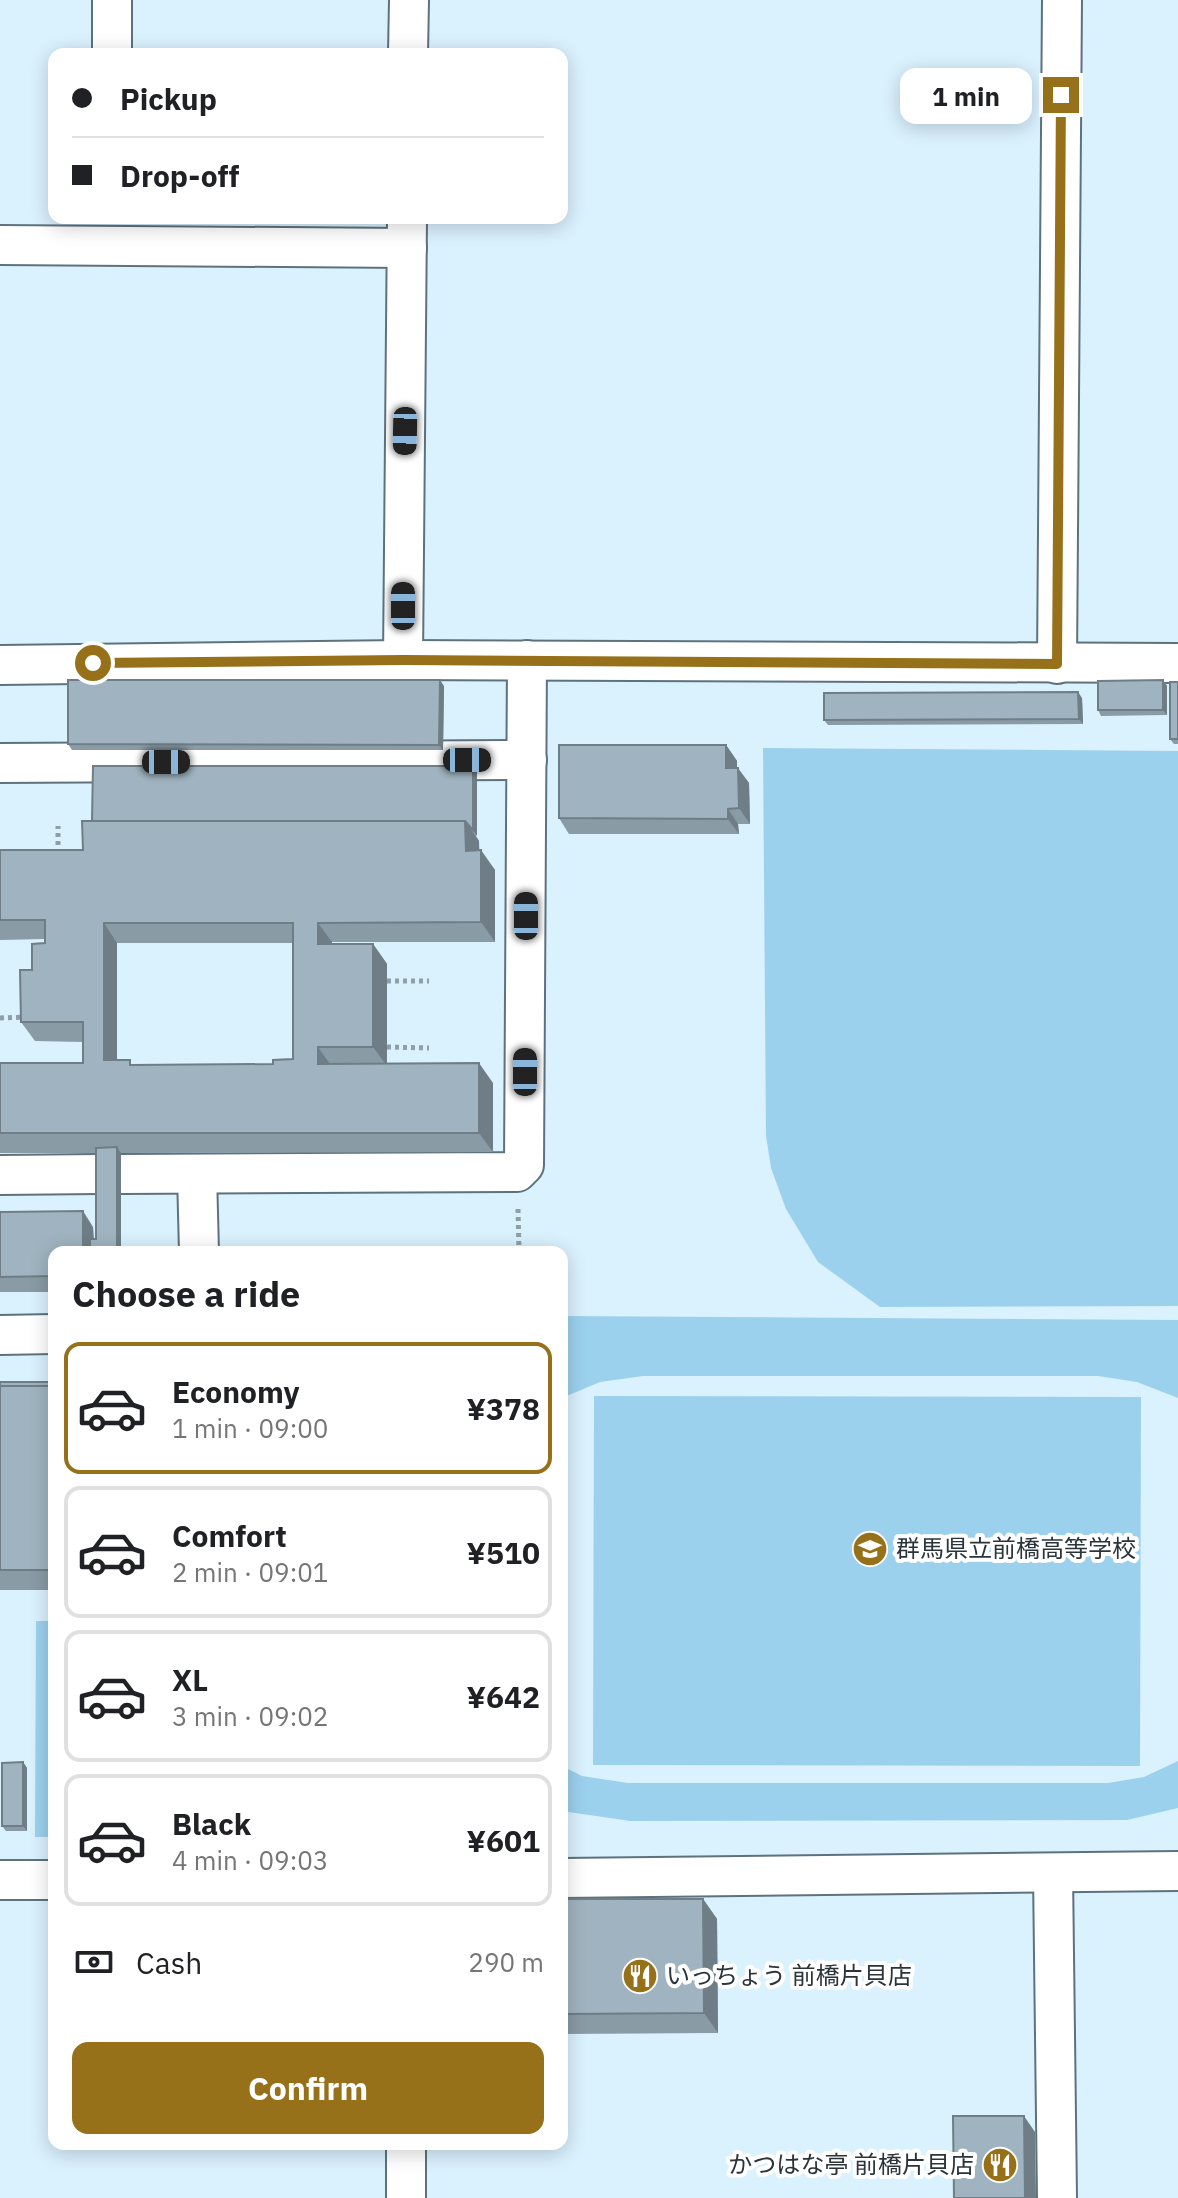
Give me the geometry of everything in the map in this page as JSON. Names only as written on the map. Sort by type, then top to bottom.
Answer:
[{"type":"street","points":[[112,0],[112,48]]},
{"type":"street","points":[[408,48],[409,0]]},
{"type":"street","points":[[1057,664],[1062,0]]},
{"type":"street","points":[[0,245],[111,232],[407,233],[403,660]]},
{"type":"street","points":[[0,665],[403,660],[1178,663]]},
{"type":"street","points":[[0,1175],[517,1172],[524,1165],[527,660]]},
{"type":"street","points":[[0,763],[527,760]]},
{"type":"street","points":[[197,1174],[199,1246]]},
{"type":"street","points":[[0,1335],[48,1334]]},
{"type":"street","points":[[568,1878],[1178,1871]]},
{"type":"street","points":[[1053,1873],[1057,2198]]},
{"type":"street","points":[[0,1880],[48,1880]]},
{"type":"street","points":[[406,2150],[406,2198]]},
{"type":"path","points":[[58,826],[58,855]]},
{"type":"path","points":[[387,981],[429,981]]},
{"type":"path","points":[[0,1018],[35,1017]]},
{"type":"path","points":[[387,1047],[429,1048]]},
{"type":"shaded area","points":[[763,748],[1178,751],[1178,1306],[880,1307],[818,1262],[786,1209],[771,1168],[766,1136]]},
{"type":"shaded area","points":[[568,1316],[1178,1320],[1178,1398],[1137,1382],[1098,1376],[643,1376],[600,1382],[568,1395]]},
{"type":"shaded area","points":[[594,1396],[1141,1397],[1140,1766],[593,1765]]},
{"type":"shaded area","points":[[36,1621],[48,1621],[48,1837],[35,1837]]},
{"type":"shaded area","points":[[1178,1761],[1178,1808],[1127,1820],[630,1821],[568,1812],[568,1769],[582,1776],[628,1783],[1108,1783],[1144,1777]]},
{"type":"building","points":[[68,680],[440,680],[439,745],[68,744]]},
{"type":"building","points":[[1163,680],[1163,710],[1098,710],[1098,681]]},
{"type":"building","points":[[1170,682],[1178,682],[1178,739],[1170,739]]},
{"type":"building","points":[[1078,692],[1079,719],[824,720],[824,693]]},
{"type":"building","points":[[559,745],[726,745],[726,768],[738,768],[739,808],[728,809],[728,819],[559,818]]},
{"type":"building","points":[[93,766],[473,766],[473,830],[465,821],[92,821]]},
{"type":"building","points":[[82,821],[465,821],[466,851],[481,850],[481,922],[318,923],[318,944],[373,944],[373,1047],[318,1047],[318,1064],[479,1063],[479,1133],[0,1133],[0,1063],[83,1063],[83,1022],[21,1022],[20,970],[32,970],[32,944],[45,943],[45,920],[0,920],[0,850],[83,850]],"holes":[[[104,923],[293,923],[293,1059],[273,1060],[273,1064],[130,1065],[130,1060],[104,1060]]]},
{"type":"building","points":[[117,1147],[117,1246],[90,1246],[90,1239],[96,1239],[96,1148]]},
{"type":"building","points":[[83,1211],[83,1246],[48,1246],[48,1276],[0,1277],[0,1212]]},
{"type":"building","points":[[0,1382],[48,1382],[48,1386],[0,1386]]},
{"type":"building","points":[[0,1386],[48,1386],[48,1570],[0,1570]]},
{"type":"building","points":[[23,1762],[23,1826],[2,1826],[2,1763]]},
{"type":"building","name":"いっちょう 前橋片貝店","points":[[568,1899],[703,1899],[704,2013],[568,2014]]},
{"type":"building","name":"かつはな亭 前橋片貝店","points":[[953,2116],[1024,2116],[1025,2198],[954,2198]]},
{"type":"place","name":"群馬県立前橋高等学校","points":[[870,1549]]},
{"type":"place","name":"いっちょう 前橋片貝店","points":[[640,1976]]},
{"type":"place","name":"かつはな亭 前橋片貝店","points":[[1000,2165]]},
{"type":"route","points":[[93,663],[403,660],[1057,664],[1061,95]]}]
